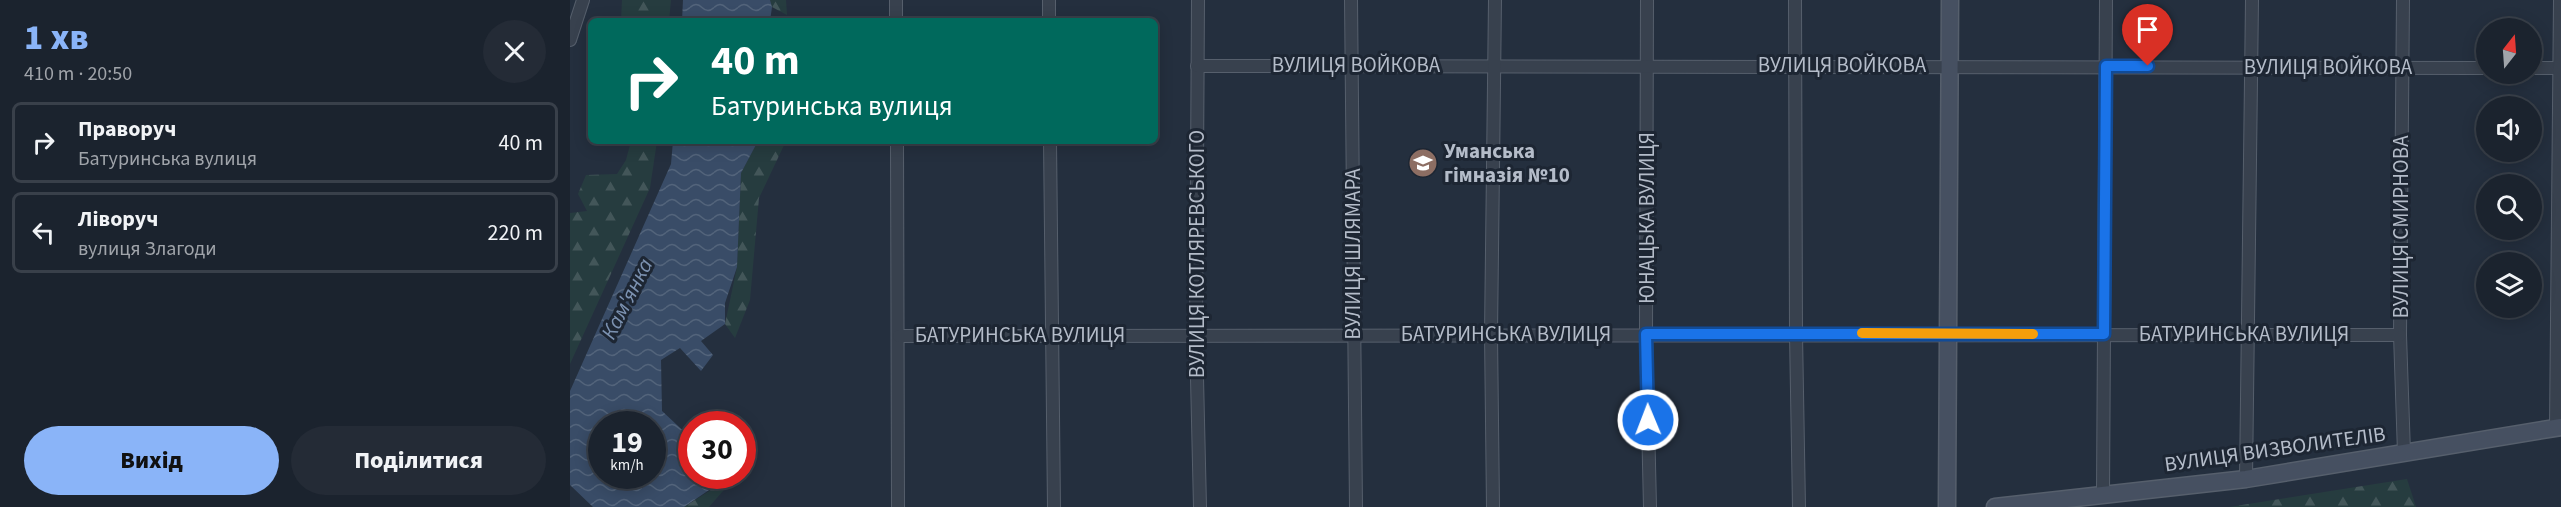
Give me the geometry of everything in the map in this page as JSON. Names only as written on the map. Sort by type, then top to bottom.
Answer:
[{"type":"main road","points":[[1947,507],[1950,0]]},
{"type":"main road","name":"ВУЛИЦЯ ВИЗВОЛИТЕЛІВ","points":[[1995,507],[2246,479],[2558,427]]},
{"type":"street","points":[[570,39],[583,0]]},
{"type":"street","points":[[896,0],[896,18]]},
{"type":"street","points":[[1049,0],[1049,18]]},
{"type":"street","name":"ВУЛИЦЯ КОТЛЯРЕВСЬКОГО","points":[[1198,0],[1196,335],[1200,507]]},
{"type":"street","name":"ВУЛИЦЯ ШЛЯМАРА","points":[[1352,0],[1356,507]]},
{"type":"street","points":[[1493,507],[1492,65],[1495,0]]},
{"type":"street","name":"ЮНАЦЬКА ВУЛИЦЯ","points":[[1647,0],[1646,334],[1650,507]]},
{"type":"street","points":[[1795,0],[1799,507]]},
{"type":"street","points":[[2103,495],[2106,0]]},
{"type":"street","points":[[2246,479],[2252,0]]},
{"type":"street","name":"ВУЛИЦЯ СМИРНОВА","points":[[2403,0],[2400,334],[2404,453]]},
{"type":"street","points":[[2558,427],[2560,0]]},
{"type":"street","name":"ВУЛИЦЯ ВОЙКОВА","points":[[1197,66],[1352,64],[2476,68]]},
{"type":"street","points":[[2542,68],[2560,68]]},
{"type":"street","points":[[897,144],[898,507]]},
{"type":"street","points":[[1050,144],[1050,335],[1054,507]]},
{"type":"street","name":"БАТУРИНСЬКА ВУЛИЦЯ","points":[[899,336],[2400,334]]},
{"type":"green space","points":[[622,0],[671,0],[669,18],[621,18]]},
{"type":"green space","points":[[770,0],[786,0],[787,15],[772,7]]},
{"type":"green space","points":[[630,144],[657,144],[650,188],[570,364],[570,213],[587,211],[578,194],[586,175],[617,174],[626,160]]},
{"type":"green space","points":[[756,144],[785,144],[759,198],[750,300],[735,338],[725,324],[737,267],[741,173]]},
{"type":"green space","points":[[2407,479],[2416,507],[2229,507]]},
{"type":"green space","points":[[712,489],[725,489],[709,507],[684,507]]},
{"type":"water","points":[[683,0],[770,0],[772,7],[770,18],[682,18]]},
{"type":"water","name":"Кам'янка","points":[[673,144],[756,144],[741,173],[737,267],[725,303],[725,324],[701,341],[713,355],[701,371],[680,348],[661,360],[662,411],[588,411],[588,489],[666,489],[666,415],[678,426],[678,489],[711,489],[684,507],[593,507],[570,485],[570,391],[671,164]]},
{"type":"slow traffic","points":[[1862,333],[2033,334]]},
{"type":"place","name":"Уманська гімназія №10","points":[[1423,163]]},
{"type":"route","points":[[1648,420],[1646,334],[2104,334],[2106,66],[2148,66]]}]
